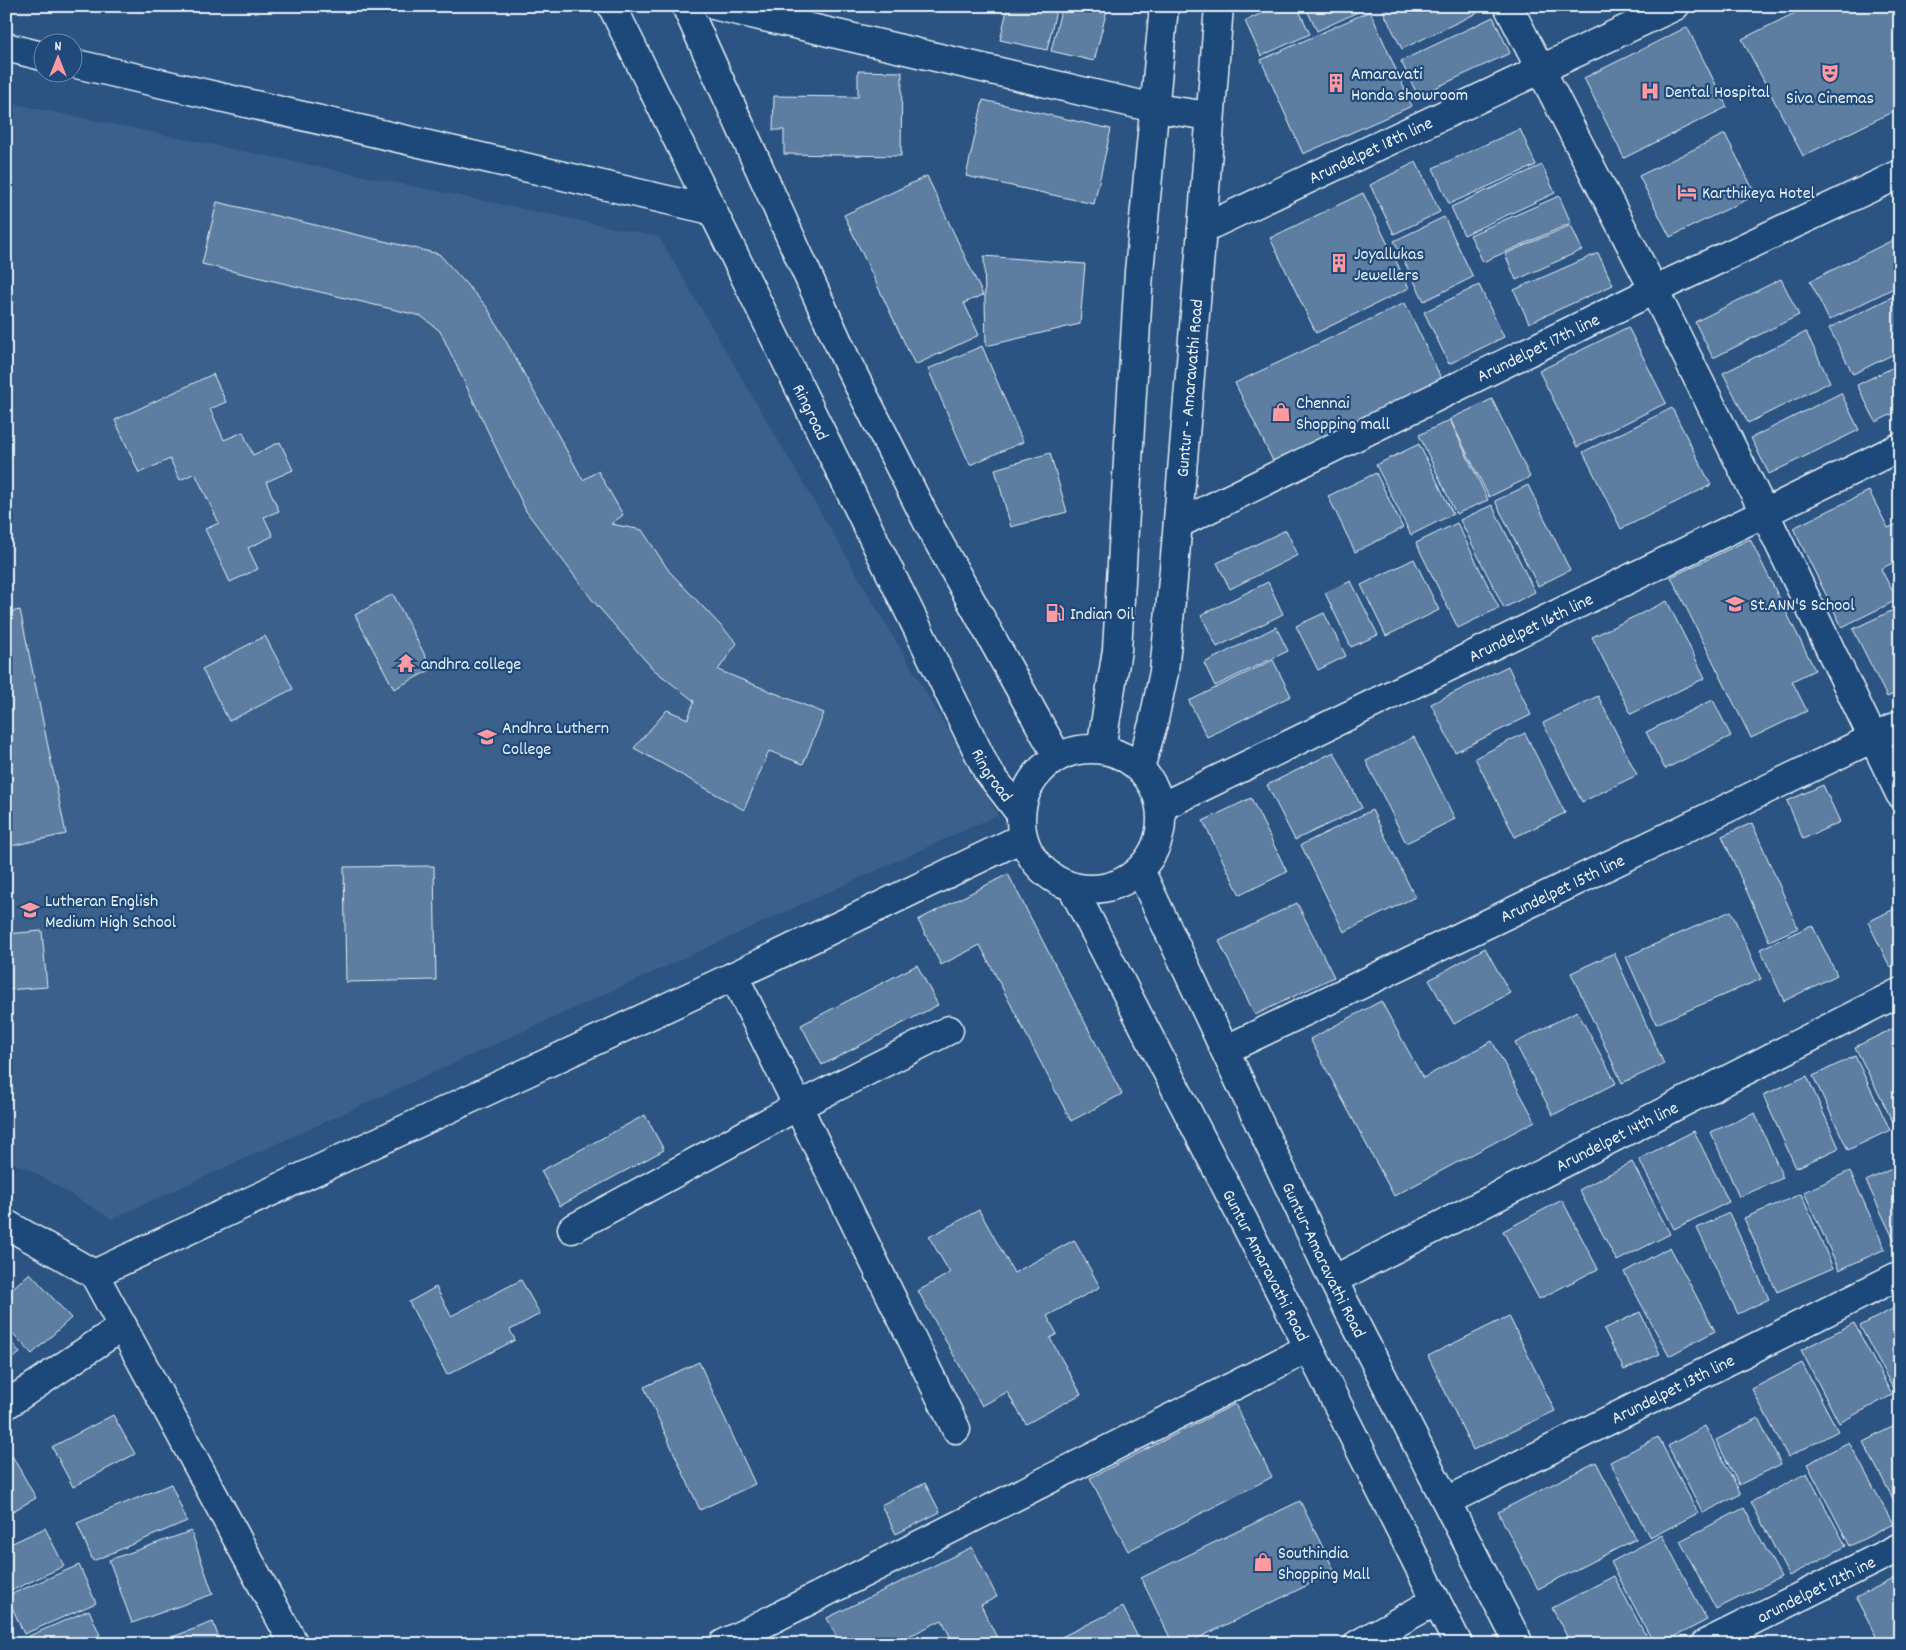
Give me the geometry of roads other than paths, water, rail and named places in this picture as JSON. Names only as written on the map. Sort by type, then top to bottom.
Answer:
[{"type":"street","name":"Ringroad","points":[[612,6],[987,770],[1021,826]]},
{"type":"street","points":[[686,6],[847,362],[928,523],[1057,756]]},
{"type":"street","points":[[717,6],[1154,108],[1210,116]]},
{"type":"street","points":[[1101,749],[1117,650],[1139,272],[1164,6]]},
{"type":"street","name":"Guntur - Amaravathi Road","points":[[1140,768],[1164,672],[1178,524],[1219,6]]},
{"type":"street","points":[[1508,6],[1539,70],[1654,290],[1900,794]]},
{"type":"street","name":"Arundelpet 18th line","points":[[1202,229],[1675,6]]},
{"type":"street","points":[[6,47],[32,54]]},
{"type":"street","points":[[82,64],[711,210]]},
{"type":"street","name":"Arundelpet 17th line","points":[[1178,524],[1654,290],[1900,174]]},
{"type":"street","name":"Arundelpet 16th line","points":[[1161,807],[1900,447]]},
{"type":"street","name":"Arundelpet 15th line","points":[[1225,1050],[1900,725]]},
{"type":"street","points":[[1078,749],[1101,749],[1122,755],[1140,768],[1154,786],[1161,807],[1161,829],[1155,850],[1140,870],[1120,883],[1096,890],[1072,887],[1050,877],[1033,860],[1021,826],[1026,790],[1039,770],[1057,756],[1078,749]]},
{"type":"street","points":[[94,1274],[734,976],[1021,826]]},
{"type":"street","name":"Guntur-Amaravathi Road","points":[[1140,870],[1333,1280],[1520,1644]]},
{"type":"street","name":"Guntur Amaravathi Road","points":[[1072,887],[1309,1348],[1458,1644]]},
{"type":"street","points":[[734,976],[796,1107],[956,1428]]},
{"type":"street","name":"Arundelpet 14th line","points":[[1333,1280],[1900,992]]},
{"type":"street","points":[[572,1229],[796,1107],[949,1030]]},
{"type":"street","points":[[6,1224],[94,1274],[294,1644]]},
{"type":"street","name":"Arundelpet 13th line","points":[[1447,1502],[1900,1275]]},
{"type":"street","points":[[6,1405],[123,1326]]},
{"type":"street","points":[[724,1644],[1309,1348]]},
{"type":"street","name":"arundelpet 12th ine","points":[[1705,1644],[1900,1547]]},
{"type":"street","points":[[1358,1644],[1436,1601]]},
{"type":"place","name":"Siva Cinemas","points":[[1830,73]]},
{"type":"place","name":"Amaravati Honda showroom","points":[[1336,83]]},
{"type":"place","name":"Dental Hospital","points":[[1650,91]]},
{"type":"place","name":"Karthikeya Hotel","points":[[1687,192]]},
{"type":"place","name":"Joyallukas Jewellers","points":[[1339,263]]},
{"type":"place","name":"Chennai Shopping mall","points":[[1281,412]]},
{"type":"place","name":"St.ANN'S School","points":[[1735,604]]},
{"type":"place","name":"Indian Oil","points":[[1055,613]]},
{"type":"place","name":"andhra college","points":[[406,663]]},
{"type":"place","name":"Andhra Luthern College","points":[[487,737]]},
{"type":"place","name":"Lutheran English Medium High School","points":[[30,910]]},
{"type":"place","name":"Southindia Shopping Mall","points":[[1263,1562]]}]
